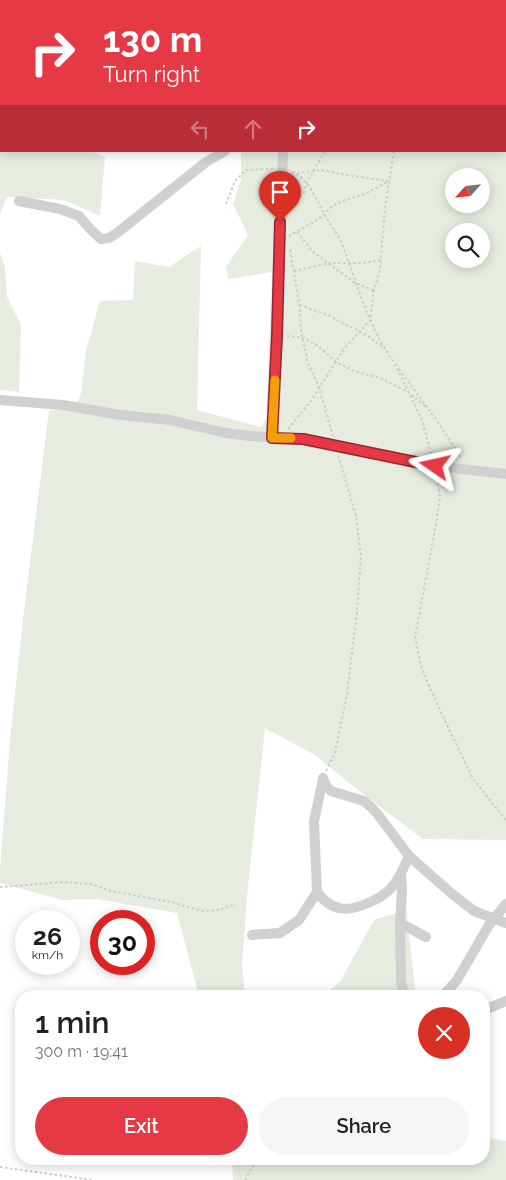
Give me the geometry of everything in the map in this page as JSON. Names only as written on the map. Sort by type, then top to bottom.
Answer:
[{"type":"street","points":[[19,201],[60,209],[79,216],[102,239],[109,238],[149,209],[206,162],[223,152]]},
{"type":"street","points":[[277,438],[277,335],[283,152]]},
{"type":"street","points":[[0,400],[63,405],[121,416],[170,420],[226,433],[303,439],[435,466],[506,474]]},
{"type":"street","points":[[323,778],[326,786],[331,791],[364,801],[372,808],[409,856],[451,893],[474,911],[506,923]]},
{"type":"street","points":[[252,935],[280,933],[299,920],[317,892],[314,821],[323,778]]},
{"type":"street","points":[[317,892],[323,900],[339,908],[353,909],[370,902],[391,889],[401,874],[409,856]]},
{"type":"street","points":[[401,874],[400,924],[403,990]]},
{"type":"street","points":[[448,990],[457,980],[494,919],[506,904]]},
{"type":"street","points":[[400,924],[426,937]]},
{"type":"street","points":[[490,1008],[506,1001]]},
{"type":"path","points":[[289,211],[304,193],[306,184],[324,152]]},
{"type":"path","points":[[277,438],[311,401],[344,349],[370,320],[374,290],[380,269],[394,152]]},
{"type":"path","points":[[226,204],[235,181],[246,170],[282,169],[296,173],[321,170],[389,181]]},
{"type":"path","points":[[296,173],[319,203],[324,215],[341,242],[375,332],[469,470]]},
{"type":"path","points":[[288,236],[324,215],[332,206],[365,194],[389,181]]},
{"type":"path","points":[[296,232],[313,252],[355,283],[374,290]]},
{"type":"path","points":[[289,245],[308,363],[320,388],[356,516],[361,556],[357,611],[347,694],[335,753],[323,778]]},
{"type":"path","points":[[294,271],[329,263],[381,260]]},
{"type":"path","points":[[300,305],[328,315],[368,336],[387,351]]},
{"type":"path","points":[[277,335],[303,338],[317,345],[336,362],[354,371],[380,378],[408,392],[428,408]]},
{"type":"path","points":[[395,364],[422,420],[435,466],[440,498],[415,637],[422,667],[437,704],[473,779],[506,820]]},
{"type":"path","points":[[0,887],[62,882],[91,884],[111,891],[171,902],[202,911],[218,910],[236,904]]},
{"type":"path","points":[[245,1180],[254,1165]]},
{"type":"path","points":[[0,1167],[93,1180]]},
{"type":"shaded area","points":[[0,152],[93,152],[105,157],[100,216],[64,200],[7,197],[0,214]]},
{"type":"shaded area","points":[[240,152],[506,152],[506,840],[423,839],[315,755],[265,728],[247,896],[242,965],[244,990],[197,990],[177,913],[97,899],[63,900],[0,883],[0,869],[10,741],[23,619],[49,410],[74,410],[81,393],[86,351],[100,301],[133,300],[135,261],[169,267],[201,246],[197,410],[261,427],[266,418],[272,272],[228,279],[226,267],[248,235],[233,204],[241,180]]},
{"type":"shaded area","points":[[0,253],[5,267],[7,297],[21,325],[19,392],[0,390]]},
{"type":"shaded area","points":[[406,910],[415,990],[330,990],[340,982],[374,920]]},
{"type":"shaded area","points":[[490,1138],[506,1141],[506,1180],[233,1180],[232,1165],[490,1165]]},
{"type":"slow traffic","points":[[275,380],[272,438],[291,438]]},
{"type":"route","points":[[280,222],[272,438],[303,439],[435,466]]}]
